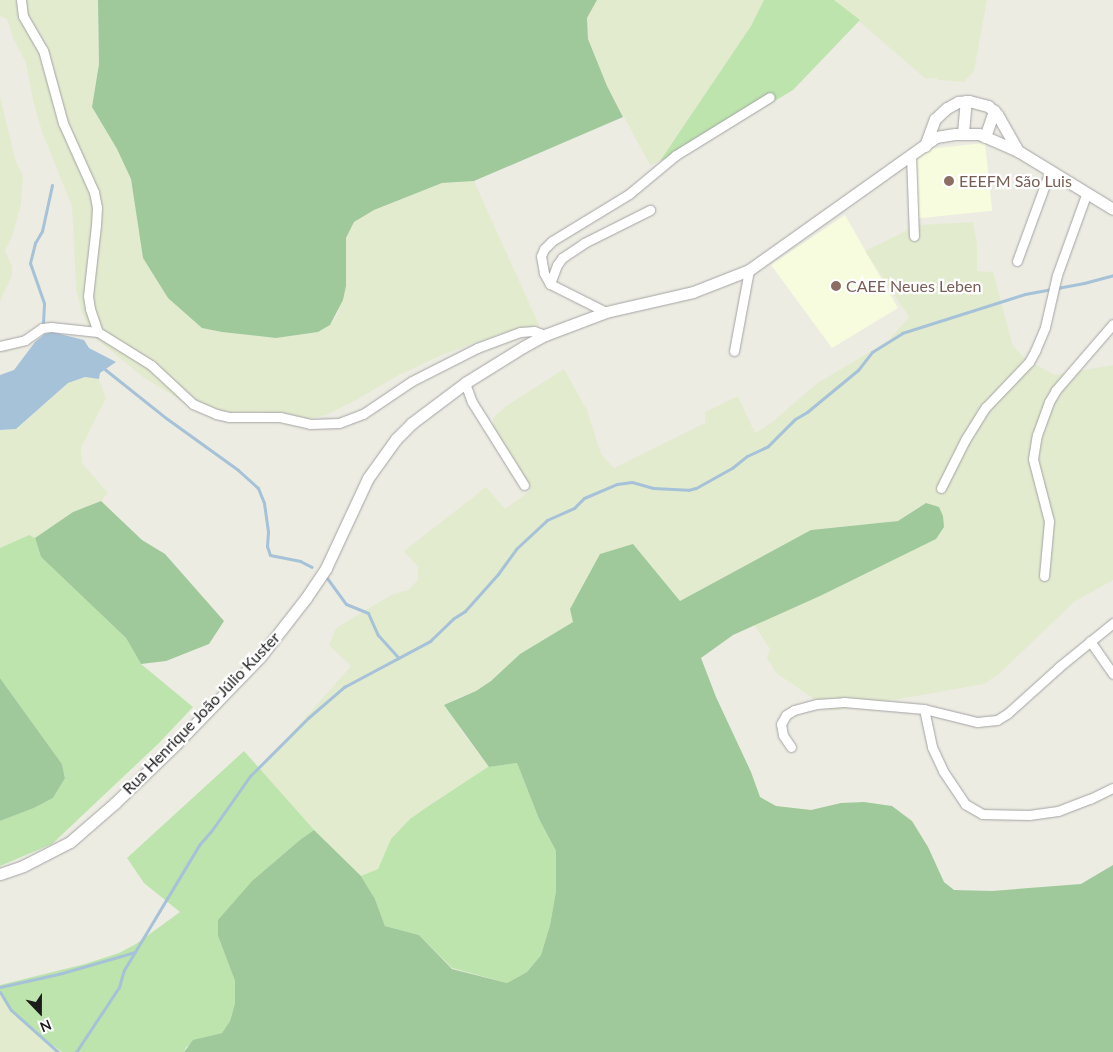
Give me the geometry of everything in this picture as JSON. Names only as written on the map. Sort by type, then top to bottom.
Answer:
[{"type":"street","points":[[21,0],[22,16],[43,50],[63,123],[82,159],[94,192],[97,208],[88,296],[90,309],[98,332]]},
{"type":"street","points":[[606,312],[550,284],[544,273],[541,256],[544,249],[552,241],[629,194],[676,155],[770,97]]},
{"type":"street","points":[[964,133],[966,101]]},
{"type":"street","points":[[925,148],[935,119],[947,108],[958,102],[978,102],[994,111],[985,137]]},
{"type":"street","name":"Rua Henrique João Júlio Kuster","points":[[994,111],[1018,152]]},
{"type":"street","name":"Rua Henrique João Júlio Kuster","points":[[0,874],[23,866],[70,842],[143,776],[260,657],[326,568],[340,542],[351,512],[381,458],[412,423],[465,383],[545,335],[606,312],[693,292],[749,270],[911,155],[925,148],[936,137],[964,133],[985,137],[1018,152],[1086,195],[1113,209]]},
{"type":"street","points":[[911,155],[914,236]]},
{"type":"street","points":[[1017,261],[1050,171]]},
{"type":"street","points":[[941,488],[965,440],[986,407],[1029,362],[1035,352],[1045,327],[1057,275],[1086,195]]},
{"type":"street","points":[[550,284],[557,266],[572,250],[597,235],[650,210]]},
{"type":"street","points":[[734,351],[749,270]]},
{"type":"street","points":[[1044,576],[1049,521],[1032,458],[1037,435],[1049,402],[1056,390],[1113,324]]},
{"type":"street","points":[[0,346],[25,340],[42,328],[51,326],[98,332],[151,365],[193,404],[216,414],[229,417],[280,417],[310,424],[329,424],[349,421],[363,414],[412,381],[477,348],[520,332],[534,331],[545,335]]},
{"type":"street","points":[[465,383],[472,402],[524,485]]},
{"type":"street","points":[[791,748],[781,724],[786,715],[794,710],[817,704],[844,702],[924,709],[976,722],[997,720],[1008,713],[1113,623]]},
{"type":"street","points":[[1090,641],[1113,674]]},
{"type":"street","points":[[924,709],[932,747],[943,771],[965,804],[982,814],[1029,815],[1058,811],[1090,800],[1113,788]]},
{"type":"shaded area","points":[[0,0],[98,0],[99,64],[92,107],[117,149],[131,179],[143,258],[202,328],[276,338],[318,332],[330,325],[337,315],[346,286],[346,238],[354,222],[374,210],[442,183],[474,181],[539,325],[506,332],[442,355],[399,375],[326,415],[307,419],[258,412],[237,412],[220,416],[191,407],[143,377],[93,336],[82,313],[76,289],[72,206],[42,132],[33,100],[26,63],[13,38],[7,19],[0,16]]},
{"type":"shaded area","points":[[597,0],[764,0],[751,26],[660,161],[650,165],[607,86],[588,39],[587,18]]},
{"type":"shaded area","points":[[834,0],[987,0],[974,71],[964,82],[938,80],[936,78],[926,79]]},
{"type":"shaded area","points":[[0,96],[15,159],[23,176],[21,204],[13,234],[5,251],[12,266],[12,276],[0,301]]},
{"type":"shaded area","name":"EEEFM São Luis","points":[[985,143],[992,211],[913,219],[905,151]]},
{"type":"shaded area","name":"CAEE Neues Leben","points":[[845,215],[898,308],[832,348],[771,265]]},
{"type":"shaded area","points":[[973,222],[977,244],[977,271],[993,272],[1013,346],[1025,358],[1054,375],[1113,365],[1113,580],[1074,602],[999,674],[984,684],[832,711],[776,673],[767,658],[770,649],[754,625],[820,596],[860,575],[926,503],[898,521],[811,530],[680,601],[633,544],[573,622],[520,654],[491,681],[476,691],[455,699],[460,729],[489,767],[430,805],[391,839],[378,869],[361,876],[314,831],[260,769],[351,666],[329,645],[336,628],[391,595],[408,590],[418,580],[418,567],[404,551],[486,487],[505,509],[531,490],[494,447],[493,418],[506,406],[564,369],[587,410],[601,454],[614,468],[705,423],[705,412],[738,396],[755,433],[771,423],[816,384],[888,341],[909,317],[865,251],[918,225]]},
{"type":"shaded area","points":[[85,377],[99,379],[106,398],[81,448],[82,463],[108,493],[101,501],[73,512],[35,538],[29,535],[0,548],[0,430],[17,429],[68,383]]},
{"type":"shaded area","points":[[0,993],[19,1019],[62,1052],[0,1052]]},
{"type":"green space","points":[[98,0],[597,0],[587,18],[588,39],[607,86],[623,117],[474,181],[442,183],[374,210],[354,222],[346,238],[346,286],[343,300],[330,325],[318,332],[276,338],[202,328],[168,298],[143,258],[131,179],[117,149],[92,107],[99,64]]},
{"type":"green space","points":[[764,0],[834,0],[860,20],[793,90],[727,130],[660,161],[751,26]]},
{"type":"green space","points":[[101,501],[142,540],[165,554],[224,621],[209,644],[166,661],[141,664],[126,638],[41,557],[35,538],[73,512]]},
{"type":"green space","points":[[926,503],[939,507],[943,516],[944,527],[936,539],[820,596],[733,635],[701,658],[760,797],[776,806],[811,810],[841,803],[864,802],[892,806],[912,821],[928,847],[944,882],[954,890],[992,891],[1081,884],[1113,865],[1113,1052],[184,1052],[193,1040],[222,1033],[230,1021],[235,1003],[235,981],[218,936],[218,920],[253,880],[314,830],[361,876],[375,899],[385,926],[419,935],[452,969],[507,983],[527,972],[541,955],[550,925],[556,891],[556,851],[539,819],[517,763],[489,767],[444,705],[476,691],[491,681],[520,654],[573,622],[570,609],[600,554],[633,544],[680,601],[811,530],[898,521]]},
{"type":"green space","points":[[29,535],[35,538],[41,557],[126,638],[141,664],[193,707],[158,744],[52,844],[0,866],[0,821],[34,808],[53,798],[65,777],[62,764],[0,678],[0,548]]},
{"type":"green space","points":[[0,678],[62,764],[65,778],[53,798],[34,808],[0,821]]},
{"type":"green space","points":[[244,751],[314,830],[253,880],[218,936],[235,981],[235,1003],[230,1021],[222,1033],[203,1038],[186,1047],[184,1052],[62,1052],[19,1019],[0,993],[0,985],[85,964],[119,953],[136,944],[180,912],[144,883],[127,858]]},
{"type":"green space","points":[[517,763],[539,819],[556,851],[556,891],[550,925],[541,955],[527,972],[507,983],[452,968],[419,935],[385,926],[375,899],[361,876],[378,869],[391,839],[410,819],[488,767]]},
{"type":"water","points":[[52,332],[84,340],[89,348],[116,362],[100,373],[99,379],[85,377],[68,383],[16,429],[0,430],[0,375],[14,370],[35,342],[45,334]]},
{"type":"waterway","points":[[43,323],[44,303],[30,263],[35,243],[42,231],[52,185]]},
{"type":"waterway","points":[[76,1052],[119,987],[124,970],[199,845],[212,830],[250,776],[308,718],[344,687],[430,641],[454,618],[465,611],[498,574],[517,548],[547,520],[574,508],[584,498],[617,484],[632,482],[653,488],[688,490],[696,488],[732,468],[747,456],[768,446],[795,419],[807,412],[858,370],[872,352],[902,333],[1025,294],[1084,283],[1113,275]]},
{"type":"waterway","points":[[102,367],[166,418],[238,470],[258,488],[264,503],[268,532],[267,546],[270,555],[300,561],[312,567]]},
{"type":"waterway","points":[[327,578],[346,604],[368,613],[378,635],[399,658]]},
{"type":"waterway","points":[[0,987],[62,973],[135,952]]},
{"type":"waterway","points":[[0,992],[11,1010],[58,1052]]},
{"type":"place","name":"EEEFM São Luis","points":[[949,181]]},
{"type":"place","name":"CAEE Neues Leben","points":[[836,286]]}]
